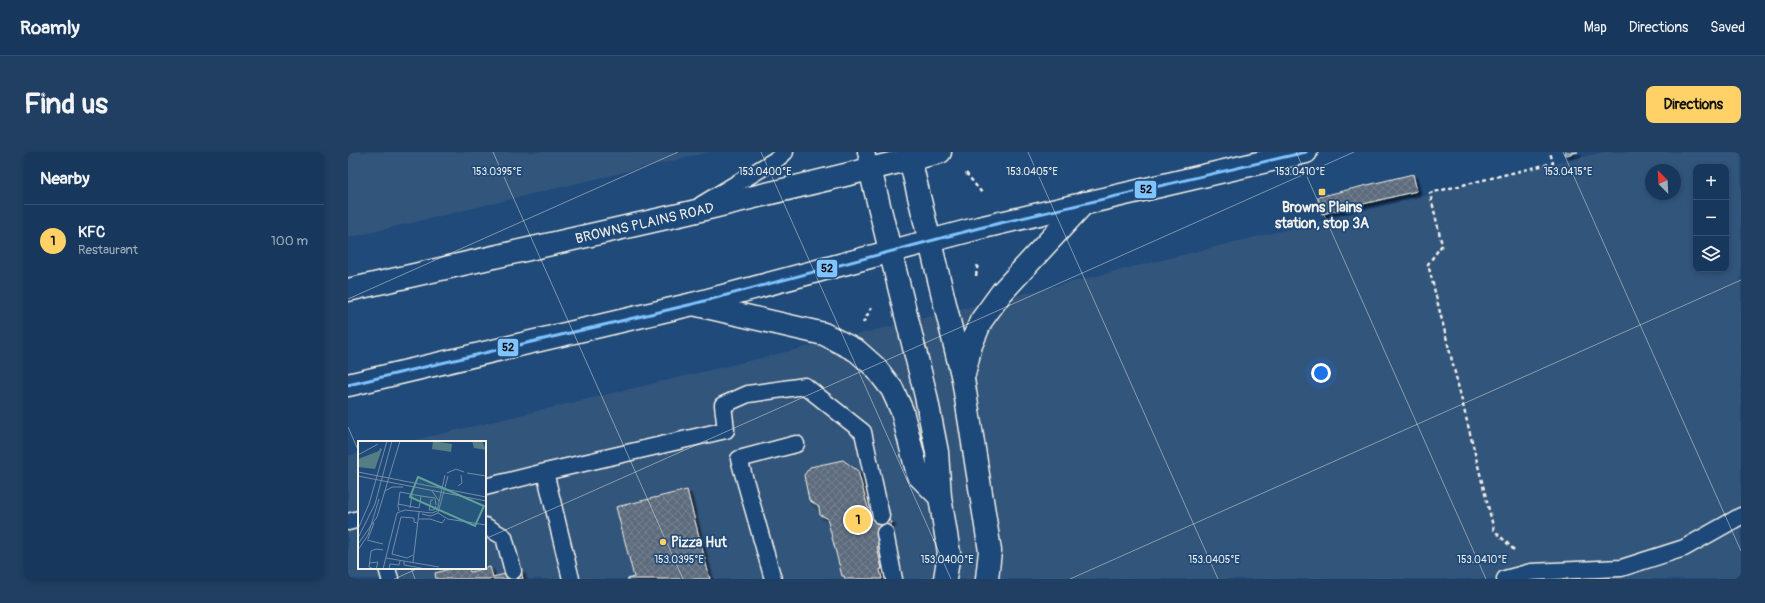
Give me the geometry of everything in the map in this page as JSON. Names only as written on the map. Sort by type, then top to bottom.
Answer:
[{"type":"main road","name":"BROWNS PLAINS ROAD","points":[[348,290],[688,213],[868,160],[940,152]]},
{"type":"main road","points":[[348,385],[693,304],[890,253],[979,228],[1306,152]]},
{"type":"main road","points":[[909,156],[963,379],[990,551],[987,579]]},
{"type":"main road","points":[[868,160],[926,396],[937,452],[940,497],[949,553],[945,579]]},
{"type":"main road","points":[[963,379],[971,345],[981,321],[1002,292],[1084,203]]},
{"type":"main road","points":[[693,304],[824,334],[857,351],[875,367],[892,389],[902,411],[918,475],[940,497]]},
{"type":"lane","points":[[688,213],[777,159],[785,152]]},
{"type":"lane","points":[[486,487],[726,430],[723,405],[748,394],[805,386],[863,432],[881,516]]},
{"type":"lane","points":[[773,579],[739,459],[796,444]]},
{"type":"lane","points":[[545,472],[571,579]]},
{"type":"lane","points":[[1505,579],[1531,572],[1621,568],[1684,548],[1741,516]]},
{"type":"lane","points":[[348,522],[358,519]]},
{"type":"lane","points":[[486,527],[504,537],[513,571]]},
{"type":"lane","points":[[885,533],[894,579]]},
{"type":"lane","points":[[387,569],[390,579]]},
{"type":"path","points":[[1531,572],[1513,549],[1494,530],[1428,264],[1442,245],[1430,194],[1553,163],[1550,152]]},
{"type":"path","points":[[966,173],[982,193]]},
{"type":"path","points":[[976,282],[978,262]]},
{"type":"path","points":[[861,325],[873,304],[880,303]]},
{"type":"shaded area","points":[[348,152],[709,152],[348,238]]},
{"type":"shaded area","points":[[1603,152],[1741,152],[1741,579],[348,579],[348,456],[358,453],[358,569],[486,569],[486,441],[410,441],[769,356]]},
{"type":"building","points":[[1565,152],[1578,152],[1566,155]]},
{"type":"building","points":[[1413,174],[1417,191],[1322,214],[1318,197]]},
{"type":"building","points":[[843,460],[858,471],[868,508],[892,522],[877,547],[882,569],[880,569],[882,579],[845,579],[844,576],[842,576],[827,518],[820,515],[819,507],[809,500],[804,475],[810,467]]},
{"type":"building","name":"Pizza Hut","points":[[687,490],[710,579],[627,579],[634,577],[616,507]]},
{"type":"building","points":[[490,567],[493,577],[521,570],[523,579],[436,579],[435,573],[450,569],[469,569],[470,572]]},
{"type":"transit line","name":"52","points":[[348,385],[693,304],[979,228],[1306,152]]},
{"type":"place","name":"Browns Plains station, stop 3A","points":[[1322,192]]},
{"type":"place","name":"KFC","points":[[858,520]]},
{"type":"place","name":"Pizza Hut","points":[[663,542]]}]
